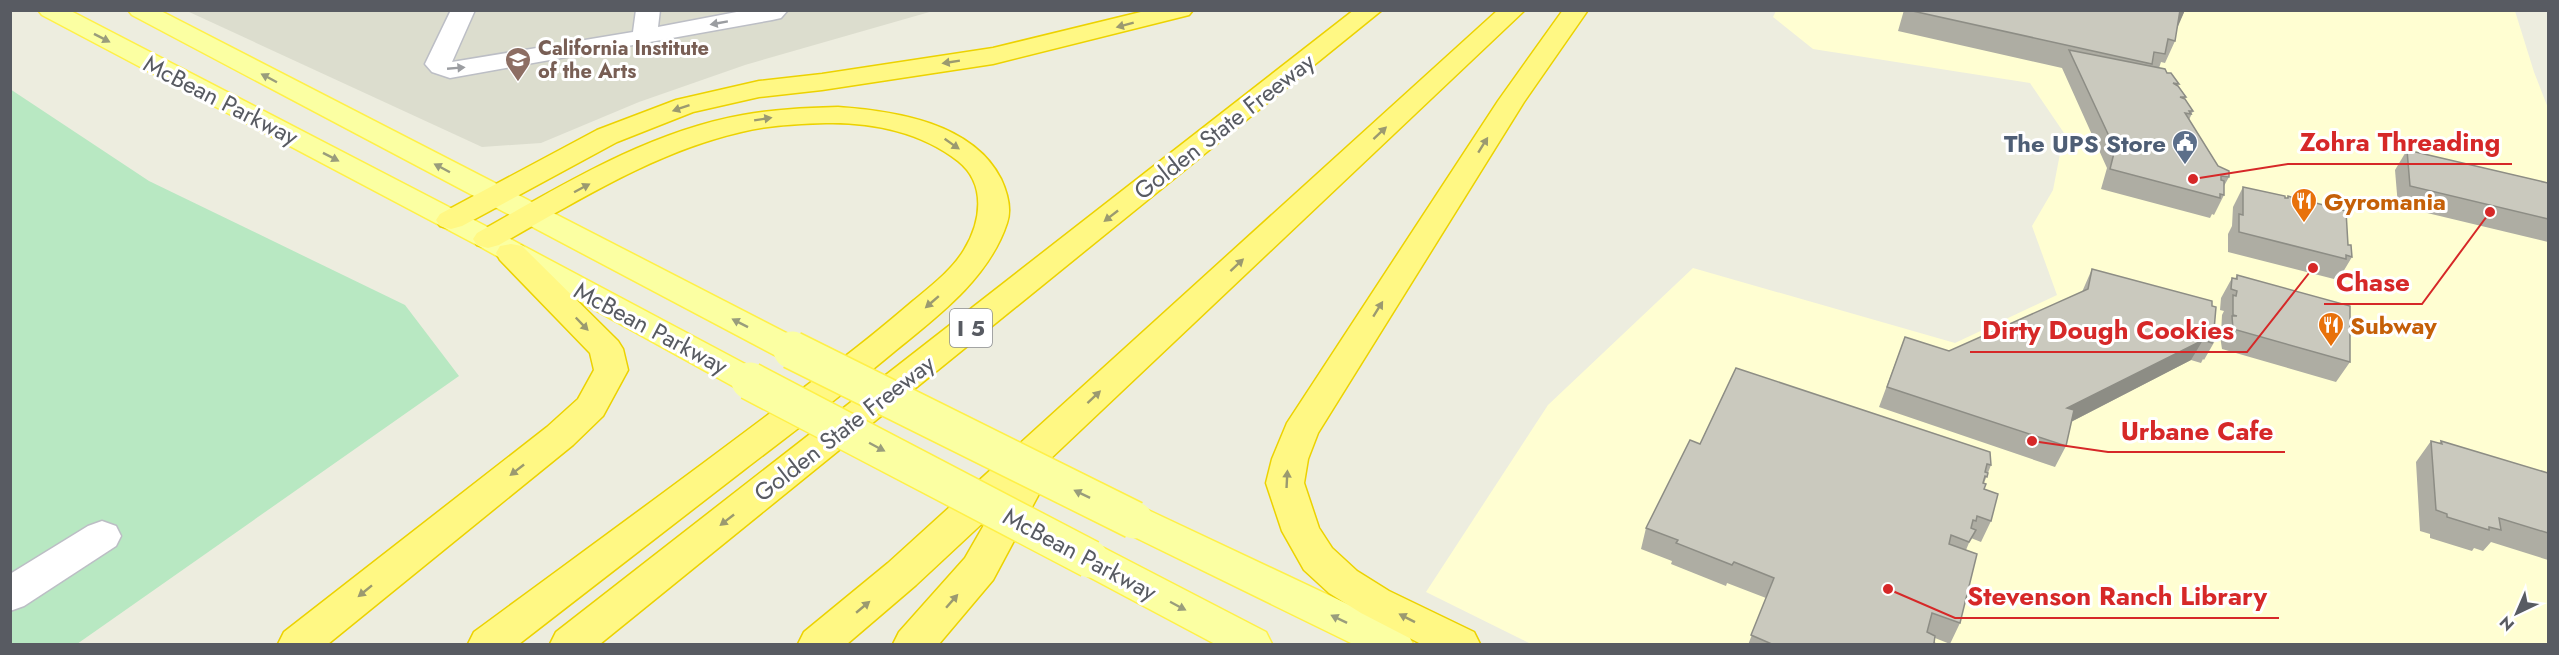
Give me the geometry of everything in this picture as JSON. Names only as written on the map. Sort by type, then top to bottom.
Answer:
[{"type":"highway","points":[[451,220],[607,136],[685,106],[759,89],[822,82],[993,56],[1181,10]]},
{"type":"highway","name":"Golden State Freeway","points":[[571,645],[1370,10]]},
{"type":"highway","points":[[819,645],[902,574],[1513,10]]},
{"type":"highway","points":[[1459,645],[1375,602],[1342,582],[1318,559],[1301,531],[1285,483],[1290,459],[1300,432],[1511,101],[1576,10]]},
{"type":"highway","points":[[299,645],[560,436],[591,407],[611,370],[606,349],[500,246],[531,216],[651,152],[690,136],[767,117],[814,114],[866,116],[908,124],[946,139],[974,160],[991,188],[994,216],[981,248],[952,284],[881,347],[489,645]]},
{"type":"highway","points":[[914,645],[979,569],[1051,437]]},
{"type":"main road","name":"McBean Parkway","points":[[50,10],[1251,645]]},
{"type":"main road","name":"McBean Parkway","points":[[140,10],[531,216],[792,350],[1392,645]]},
{"type":"lane","points":[[463,10],[438,64],[450,70],[772,14],[776,10]]},
{"type":"lane","points":[[645,37],[648,10]]},
{"type":"lane","points":[[10,595],[102,536]]},
{"type":"shaded area","name":"California Institute of the Arts","points":[[187,11],[933,11],[745,65],[639,102],[541,143],[482,147]]},
{"type":"shaded area","points":[[1776,11],[2515,11],[2548,108],[2548,644],[1531,644],[1426,592],[1548,405],[1693,268],[1955,343],[2057,295],[2032,226],[2053,190],[2064,133],[2030,83],[1813,49],[1773,17]]},
{"type":"shaded area","points":[[10,89],[149,181],[405,305],[459,376],[77,644],[11,644]]},
{"type":"building","points":[[1908,10],[2180,10],[2175,41],[2168,39],[2165,54],[2154,52],[2152,64]]},
{"type":"building","points":[[2069,50],[2165,69],[2167,73],[2171,73],[2179,84],[2173,83],[2186,97],[2180,97],[2185,99],[2193,111],[2189,111],[2191,114],[2185,113],[2218,166],[2229,171],[2229,177],[2221,176],[2221,180],[2224,181],[2224,195],[2220,194],[2220,198],[2110,169],[2115,149]]},
{"type":"building","points":[[2407,150],[2548,183],[2548,219],[2410,186]]},
{"type":"building","points":[[2243,187],[2346,211],[2348,245],[2351,245],[2352,257],[2346,255],[2346,259],[2239,232],[2239,214],[2243,215]]},
{"type":"building","points":[[2092,269],[2212,301],[2212,306],[2216,307],[2214,330],[2217,331],[2216,339],[2213,339],[2212,343],[2203,340],[2067,408],[2074,410],[2066,446],[1887,387],[1905,337],[1949,351],[2088,289]]},
{"type":"building","points":[[2237,275],[2350,306],[2350,362],[2233,329],[2232,316],[2237,316],[2233,315],[2233,295],[2236,296],[2237,291],[2231,289],[2232,278],[2237,279]]},
{"type":"building","points":[[1736,368],[1990,452],[1991,465],[1987,464],[1985,472],[1988,473],[1983,483],[1986,484],[1984,489],[1998,494],[1991,521],[1977,516],[1971,528],[1976,530],[1969,542],[1951,535],[1949,544],[1977,554],[1960,623],[1932,613],[1927,632],[1935,636],[1934,643],[1938,645],[1774,645],[1751,635],[1774,578],[1734,562],[1732,565],[1676,543],[1678,540],[1646,528],[1690,440],[1700,444]]},
{"type":"building","points":[[2431,441],[2442,444],[2441,441],[2548,473],[2548,533],[2499,518],[2501,530],[2489,527],[2489,530],[2447,517],[2447,514],[2436,510]]},
{"type":"place","name":"California Institute of the Arts","points":[[518,83]]},
{"type":"place","name":"The UPS Store","points":[[2185,166]]},
{"type":"place","name":"Zohra Threading","points":[[2193,179]]},
{"type":"place","name":"Chase","points":[[2490,212]]},
{"type":"place","name":"Gyromania","points":[[2304,224]]},
{"type":"place","name":"Dirty Dough Cookies","points":[[2313,268]]},
{"type":"place","name":"Subway","points":[[2331,348]]},
{"type":"place","name":"Urbane Cafe","points":[[2032,441]]},
{"type":"place","name":"Stevenson Ranch Library","points":[[1888,589]]}]
